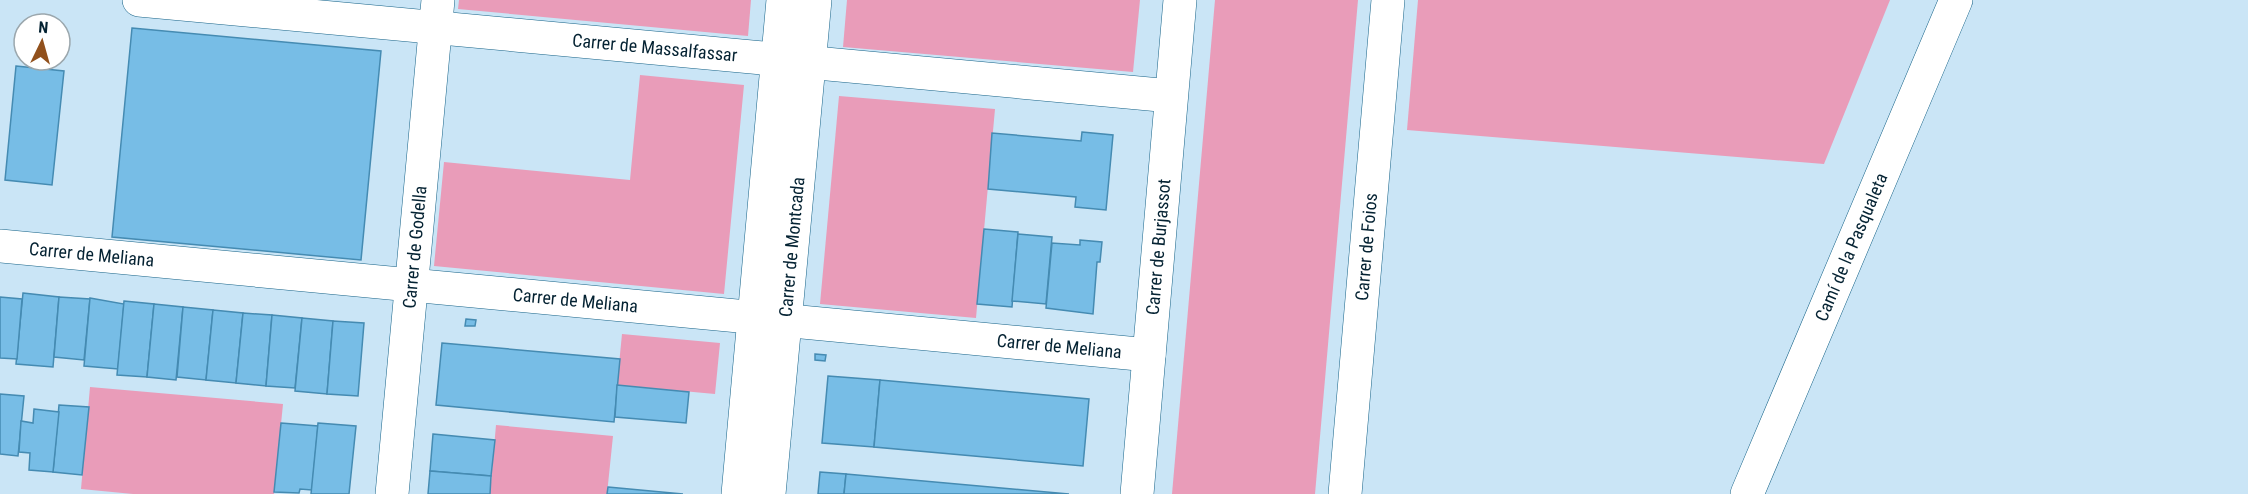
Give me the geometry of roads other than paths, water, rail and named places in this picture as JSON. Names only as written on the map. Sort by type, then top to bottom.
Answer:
[{"type":"street","name":"Carrer de Massalfassar","points":[[139,0],[437,14],[778,60],[1171,96]]},
{"type":"street","name":"Carrer de Montcada","points":[[769,494],[769,320],[778,60],[783,0]]},
{"type":"street","name":"Carrer de Montcada","points":[[738,494],[769,320],[810,62],[815,0]]},
{"type":"street","name":"Carrer de Burjassot","points":[[1137,494],[1180,0]]},
{"type":"street","name":"Carrer de Foios","points":[[1345,494],[1388,0]]},
{"type":"street","name":"Camí de la Pasqualeta","points":[[1747,494],[1956,0]]},
{"type":"street","name":"Carrer de Godella","points":[[392,494],[437,14]]},
{"type":"street","name":"Carrer de Meliana","points":[[0,246],[1149,355]]}]
